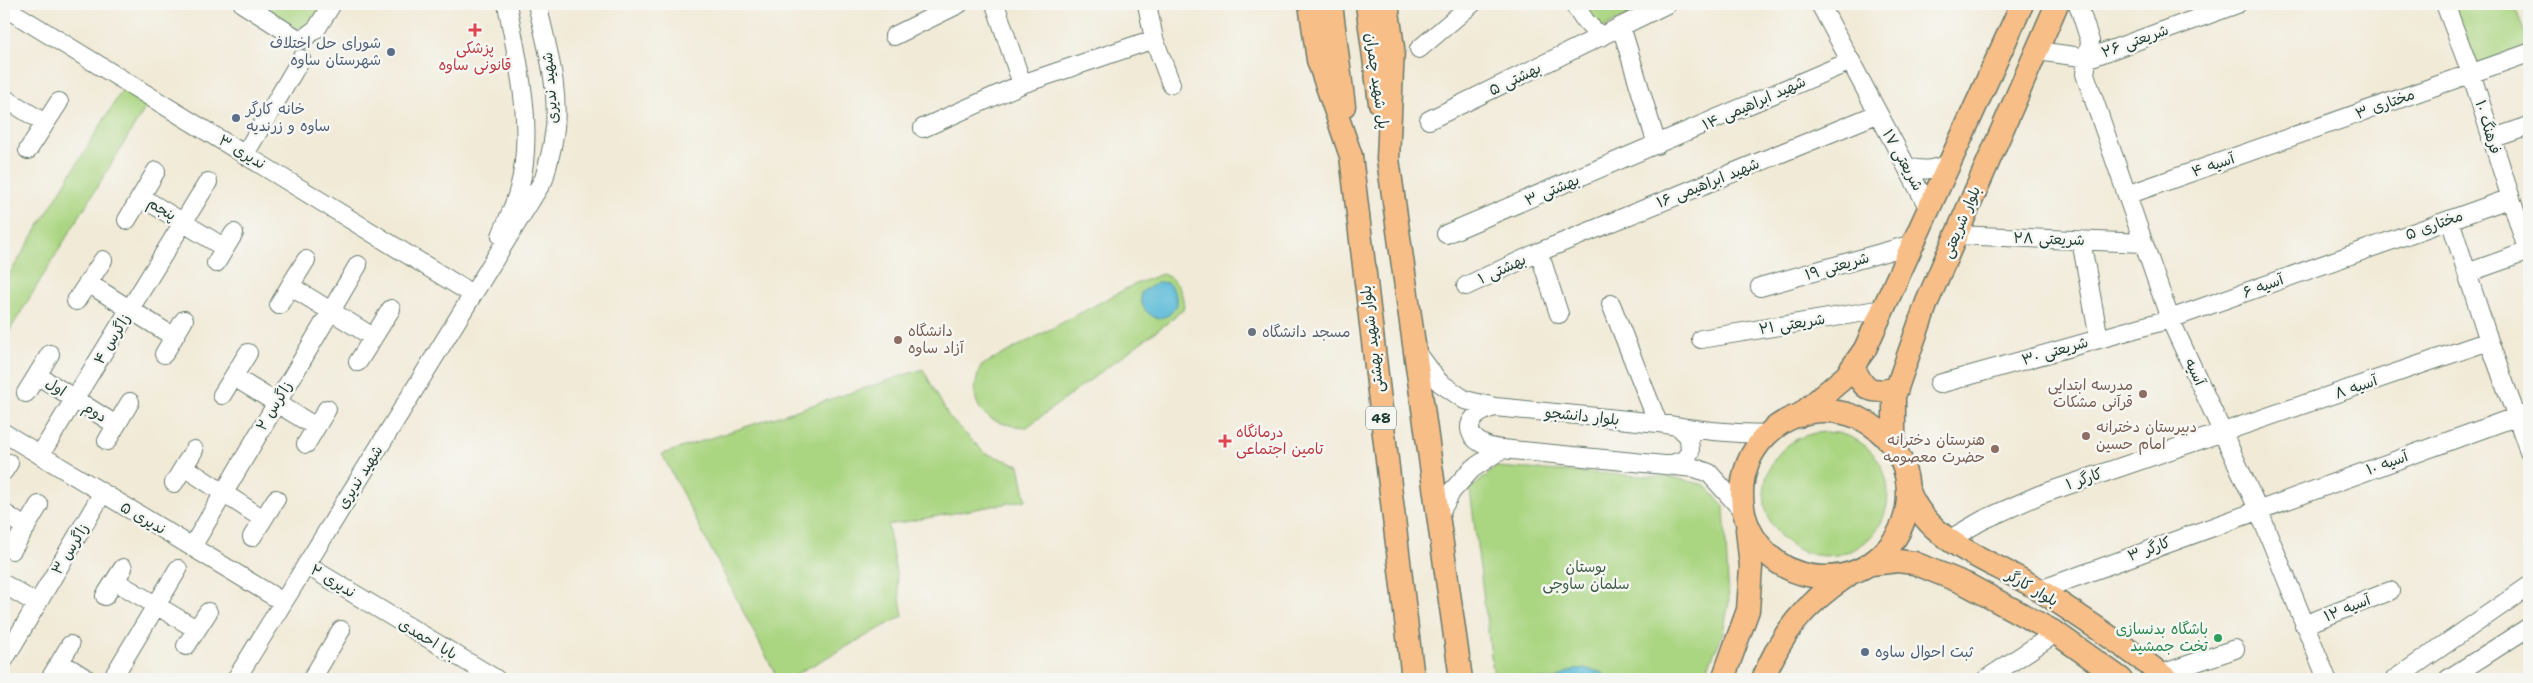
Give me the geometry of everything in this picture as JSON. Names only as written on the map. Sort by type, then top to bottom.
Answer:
[{"type":"main road","name":"بلوار شهید بهشتی","points":[[1310,4],[1318,60],[1351,156],[1413,679]]},
{"type":"main road","name":"48","points":[[1331,4],[1351,156]]},
{"type":"main road","name":"پل شهید چمران","points":[[1367,4],[1388,158]]},
{"type":"main road","points":[[1388,4],[1393,48],[1388,158],[1461,679]]},
{"type":"main road","points":[[1799,416],[1846,376],[1865,349],[2022,4]]},
{"type":"main road","name":"بلوار شریعتی","points":[[1894,447],[1893,412],[1897,388],[1927,302],[2057,4]]},
{"type":"main road","points":[[1853,366],[1861,382],[1868,389],[1882,391],[1897,388]]},
{"type":"main road","points":[[1722,679],[1748,610],[1751,567],[1745,516],[1744,478],[1757,446],[1783,423],[1799,416],[1828,412],[1857,418],[1878,430],[1894,447],[1904,467],[1908,489],[1906,514],[1896,537],[1861,568],[1820,594],[1794,622],[1779,643],[1763,679]]},
{"type":"main road","name":"بلوار کارگر","points":[[1908,489],[1913,501],[1926,521],[1947,538],[1976,556],[2040,590],[2164,677]]},
{"type":"main road","points":[[1745,516],[1760,546],[1781,565],[1794,572],[1816,577],[1837,576],[1861,568]]},
{"type":"main road","points":[[1924,566],[1923,556],[1932,540],[1947,538]]},
{"type":"main road","name":"بلوار کارگر","points":[[1861,568],[1898,561],[1924,566],[1966,584],[2056,633],[2121,679]]},
{"type":"street","points":[[242,4],[295,37],[303,39],[317,28],[332,4]]},
{"type":"street","name":"شهید ندیری","points":[[485,276],[519,191],[523,170],[524,109],[507,4]]},
{"type":"street","name":"شهید ندیری","points":[[236,679],[544,179],[554,140],[555,112],[550,62],[537,4]]},
{"type":"street","points":[[894,36],[959,4]]},
{"type":"street","points":[[995,4],[1022,84]]},
{"type":"street","points":[[1147,4],[1154,39],[1171,84]]},
{"type":"street","points":[[1419,49],[1472,4]]},
{"type":"street","points":[[1574,4],[1586,22],[1601,37]]},
{"type":"street","name":"بهشتی ۵","points":[[1430,120],[1667,4]]},
{"type":"street","name":"شریعتی ۱۷","points":[[1820,4],[1928,207]]},
{"type":"street","name":"شریعتی ۲۶","points":[[2078,4],[2090,40],[2089,58]]},
{"type":"street","name":"شریعتی ۲۶","points":[[2037,52],[2089,58],[2237,4]]},
{"type":"street","name":"فرهنگ ۱۰","points":[[2445,4],[2471,73],[2529,251]]},
{"type":"street","name":"ندیری ۳","points":[[6,13],[244,154],[472,294]]},
{"type":"street","points":[[1621,26],[1657,146]]},
{"type":"street","points":[[923,128],[1022,84],[1154,39]]},
{"type":"street","name":"مختاری ۳","points":[[2299,135],[2529,53]]},
{"type":"street","points":[[244,154],[301,58]]},
{"type":"street","name":"آسیه","points":[[2089,58],[2086,74],[2170,319],[2258,509],[2327,679]]},
{"type":"street","name":"شهید ابراهیمی ۱۴","points":[[1657,146],[1851,61]]},
{"type":"street","points":[[4,98],[45,123]]},
{"type":"street","points":[[28,150],[59,102]]},
{"type":"street","name":"شهید ابراهیمی ۱۶","points":[[1539,252],[1877,114]]},
{"type":"street","points":[[2491,139],[2529,126]]},
{"type":"street","name":"آسیه ۴","points":[[2127,195],[2299,135]]},
{"type":"street","name":"بهشتی ۳","points":[[1446,234],[1657,146]]},
{"type":"street","points":[[1906,166],[1917,170],[1928,170],[1950,163]]},
{"type":"street","points":[[127,220],[156,171]]},
{"type":"street","name":"زاگرس ۴","points":[[40,455],[208,182]]},
{"type":"street","name":"پنجم","points":[[141,197],[225,248]]},
{"type":"street","name":"مختاری ۵","points":[[2356,253],[2511,198]]},
{"type":"street","points":[[2450,220],[2489,341],[2522,414],[2529,451]]},
{"type":"street","name":"شریعتی ۲۸","points":[[1955,235],[2144,243]]},
{"type":"street","points":[[2081,240],[2099,339]]},
{"type":"street","name":"شریعتی ۱۹","points":[[1760,287],[1913,244]]},
{"type":"street","points":[[2467,273],[2529,251]]},
{"type":"street","points":[[1539,252],[1559,314]]},
{"type":"street","name":"بهشتی ۱","points":[[1466,286],[1539,252]]},
{"type":"street","name":"آسیه ۶","points":[[2170,319],[2356,253]]},
{"type":"street","points":[[76,301],[102,260]]},
{"type":"street","points":[[279,304],[306,260]]},
{"type":"street","name":"زاگرس ۲","points":[[192,547],[358,265]]},
{"type":"street","points":[[88,283],[174,337]]},
{"type":"street","points":[[290,286],[374,337]]},
{"type":"street","points":[[1610,304],[1658,424]]},
{"type":"street","points":[[358,362],[391,309]]},
{"type":"street","name":"شریعتی ۲۱","points":[[1701,339],[1883,309]]},
{"type":"street","name":"شریعتی ۳۰","points":[[1939,384],[2170,319]]},
{"type":"street","points":[[164,354],[184,320]]},
{"type":"street","name":"آسیه ۸","points":[[2224,433],[2489,341]]},
{"type":"street","name":"بلوار دانشجو","points":[[1416,351],[1439,382],[1465,400],[1495,407],[1658,424],[1681,429],[1738,434],[1769,434]]},
{"type":"street","points":[[222,395],[248,353]]},
{"type":"street","points":[[26,392],[50,354]]},
{"type":"street","name":"اول","points":[[37,375],[74,399]]},
{"type":"street","points":[[234,377],[316,427]]},
{"type":"street","name":"دوم","points":[[74,399],[116,425]]},
{"type":"street","points":[[108,441],[130,402]]},
{"type":"street","points":[[1495,407],[1480,411],[1472,419],[1471,429],[1474,439],[1481,445],[1502,449],[1672,464],[1709,473],[1745,516]]},
{"type":"street","points":[[306,444],[327,409]]},
{"type":"street","name":"آسیه ۱۰","points":[[2258,509],[2522,414]]},
{"type":"street","points":[[1672,464],[1684,460],[1690,452],[1689,437],[1681,429]]},
{"type":"street","name":"ندیری ۵","points":[[4,433],[283,602]]},
{"type":"street","name":"کارگر ۱","points":[[1947,538],[2039,494],[2224,433]]},
{"type":"street","points":[[1437,518],[1452,491],[1472,469],[1502,449]]},
{"type":"street","points":[[174,483],[194,450]]},
{"type":"street","points":[[184,467],[263,519]]},
{"type":"street","name":"زاگرس ۳","points":[[4,660],[102,494]]},
{"type":"street","points":[[252,537],[276,499]]},
{"type":"street","points":[[12,550],[39,505]]},
{"type":"street","name":"کارگر ۳","points":[[2040,590],[2258,509]]},
{"type":"street","points":[[4,514],[26,528]]},
{"type":"street","name":"ندیری ۲","points":[[306,565],[360,598]]},
{"type":"street","points":[[112,679],[178,570]]},
{"type":"street","points":[[105,596],[119,575],[156,604],[196,629]]},
{"type":"street","points":[[4,584],[37,604]]},
{"type":"street","points":[[2395,679],[2529,586]]},
{"type":"street","name":"آسیه ۱۲","points":[[2304,625],[2390,591]]},
{"type":"street","name":"بابا احمدی","points":[[360,598],[496,679]]},
{"type":"street","points":[[186,646],[208,612]]},
{"type":"street","points":[[2448,679],[2529,627]]},
{"type":"street","points":[[315,678],[341,630]]},
{"type":"street","points":[[1986,679],[2056,633]]},
{"type":"street","points":[[51,677],[70,645]]},
{"type":"street","points":[[2164,677],[2235,649]]},
{"type":"street","points":[[60,662],[87,679]]},
{"type":"green space","points":[[257,4],[323,4],[306,27],[296,29]]},
{"type":"green space","points":[[1584,4],[1651,4],[1601,29]]},
{"type":"green space","points":[[2452,4],[2514,4],[2529,45],[2475,65]]},
{"type":"green space","points":[[127,82],[152,97],[4,340],[4,283]]},
{"type":"green space","points":[[1162,274],[1176,283],[1182,297],[1184,308],[1171,320],[1027,427],[1000,423],[982,412],[977,403],[975,393],[976,381],[981,366],[1133,285]]},
{"type":"green space","points":[[923,369],[949,417],[985,453],[1019,465],[1026,500],[888,525],[903,616],[787,679],[778,679],[662,454]]},
{"type":"green space","points":[[1826,432],[1850,437],[1870,450],[1883,470],[1888,494],[1883,518],[1870,538],[1850,551],[1826,556],[1802,551],[1782,538],[1769,518],[1764,494],[1769,470],[1782,450],[1802,437]]},
{"type":"green space","name":"بوستان سلمان ساوجی","points":[[1496,467],[1675,478],[1705,485],[1724,506],[1729,602],[1723,633],[1703,679],[1494,679],[1470,490]]},
{"type":"water","points":[[1159,282],[1168,283],[1176,296],[1177,305],[1169,315],[1158,319],[1150,315],[1145,309],[1141,301],[1141,292]]},
{"type":"water","points":[[1583,668],[1600,672],[1611,679],[1557,679],[1567,672]]},
{"type":"place","name":"پزشکی قانونی ساوه","points":[[475,30]]},
{"type":"place","name":"شورای حل اختلاف شهرستان ساوه","points":[[391,52]]},
{"type":"place","name":"خانه کارگر ساوه و زرندیه","points":[[236,118]]},
{"type":"place","name":"مسجد دانشگاه","points":[[1252,332]]},
{"type":"place","name":"دانشگاه آزاد ساوه","points":[[898,340]]},
{"type":"place","name":"مدرسه ابتدایی قرآنی مشکات","points":[[2143,394]]},
{"type":"place","name":"دبیرستان دخترانه امام حسین","points":[[2086,436]]},
{"type":"place","name":"درمانگاه تامین اجتماعی","points":[[1225,441]]},
{"type":"place","name":"هنرستان دخترانه حضرت معصومه","points":[[1995,449]]},
{"type":"place","name":"باشگاه بدنسازی تخت جمشید","points":[[2218,638]]},
{"type":"place","name":"ثبت احوال ساوه","points":[[1865,652]]}]
